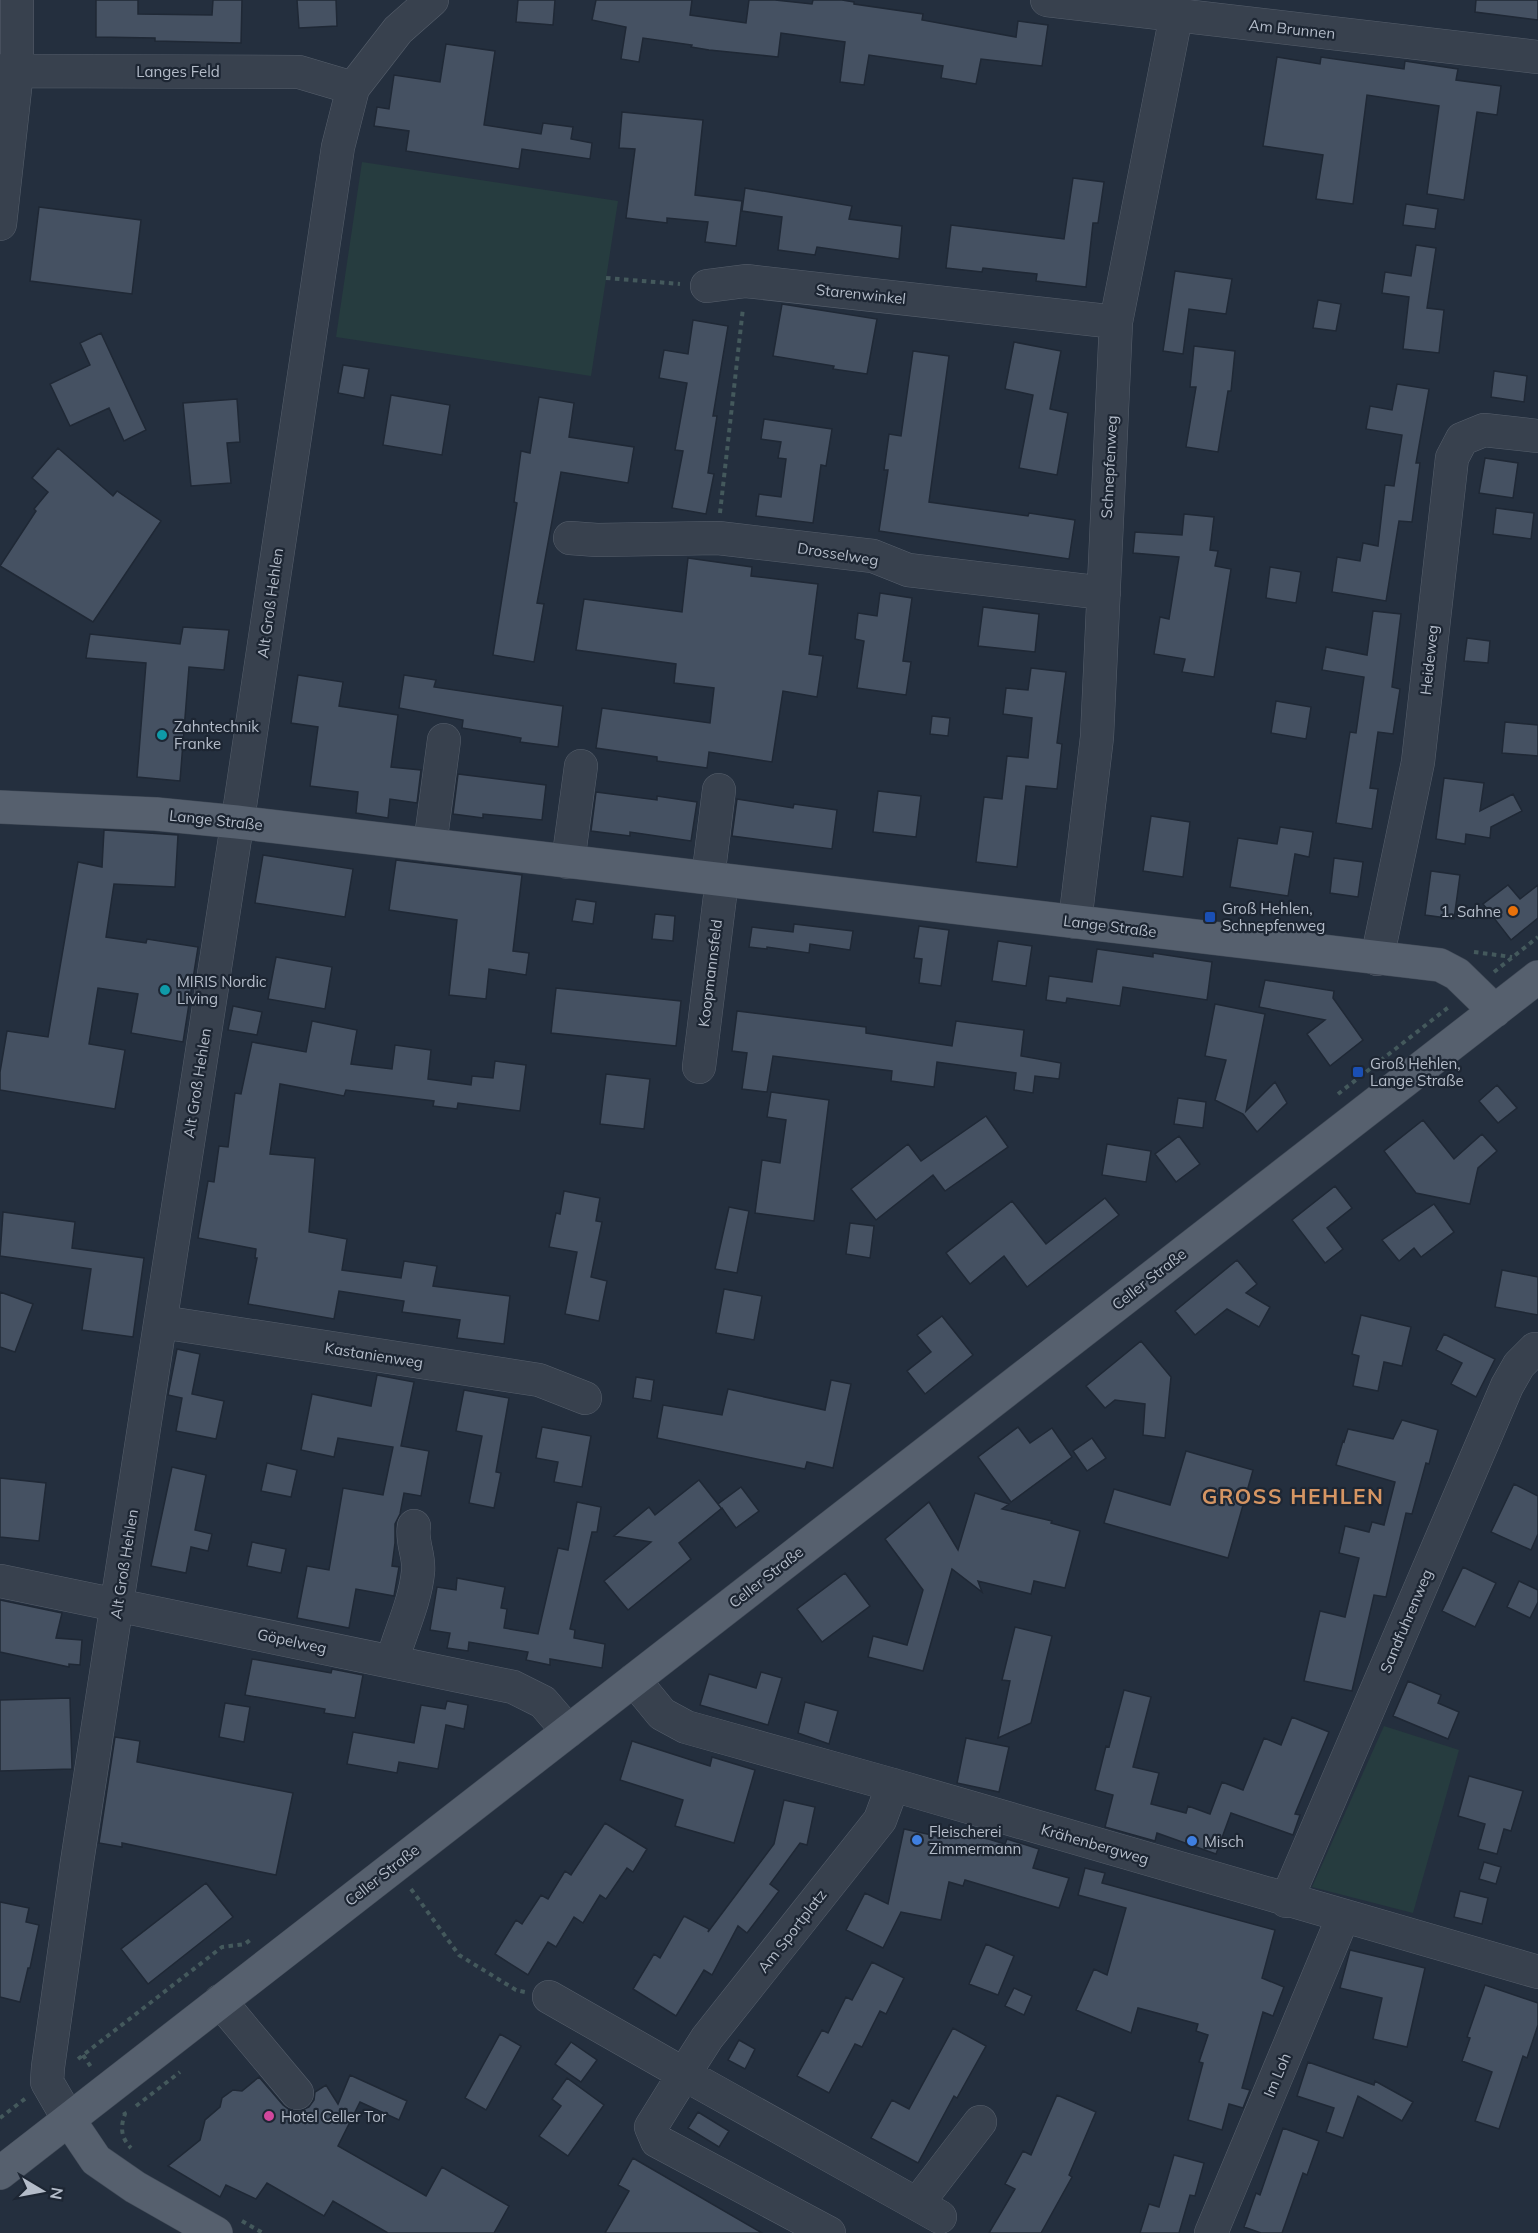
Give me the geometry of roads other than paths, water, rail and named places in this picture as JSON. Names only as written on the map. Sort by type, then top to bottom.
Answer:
[{"type":"main road","name":"Lange Straße","points":[[0,807],[156,814],[237,822],[1440,965],[1457,974],[1495,1011]]},
{"type":"main road","name":"Celler Straße","points":[[0,2173],[1495,1011],[1527,972]]},
{"type":"main road","points":[[69,2120],[96,2160],[135,2187],[216,2233]]},
{"type":"street","points":[[0,224],[8,71],[17,0]]},
{"type":"street","name":"Alt Groß Hehlen","points":[[69,2120],[47,2082],[48,2067],[77,1862],[118,1605],[338,147],[354,88],[398,30],[432,0]]},
{"type":"street","name":"Am Brunnen","points":[[1047,0],[1538,57]]},
{"type":"street","name":"Schnepfenweg","points":[[1074,922],[1097,737],[1116,322],[1176,16]]},
{"type":"street","name":"Langes Feld","points":[[8,71],[299,72],[354,88]]},
{"type":"street","name":"Starenwinkel","points":[[707,286],[746,281],[1116,322]]},
{"type":"street","name":"Heideweg","points":[[1377,959],[1418,762],[1452,458],[1462,439],[1485,430],[1538,436]]},
{"type":"street","name":"Drosselweg","points":[[570,538],[597,540],[718,538],[873,556],[908,570],[1104,593]]},
{"type":"street","points":[[430,845],[444,740]]},
{"type":"street","points":[[568,862],[581,766]]},
{"type":"street","points":[[715,879],[719,790]]},
{"type":"street","name":"Koopmannsfeld","points":[[699,1067],[715,879]]},
{"type":"street","name":"Kastanienweg","points":[[161,1322],[539,1380],[585,1398]]},
{"type":"street","name":"Sandfuhrenweg","points":[[1286,1901],[1507,1386],[1519,1365],[1535,1349],[1538,1349]]},
{"type":"street","points":[[392,1662],[416,1587],[418,1555],[412,1534],[414,1526]]},
{"type":"street","name":"Göpelweg","points":[[0,1581],[513,1687],[543,1702],[567,1731]]},
{"type":"street","name":"Krähenbergweg","points":[[634,1680],[662,1714],[686,1727],[1538,1972]]},
{"type":"street","name":"Am Sportplatz","points":[[829,2233],[657,2141],[651,2127],[707,2038],[880,1820],[893,1785]]},
{"type":"street","name":"Im Loh","points":[[1211,2233],[1343,1917]]},
{"type":"street","points":[[549,1998],[929,2210],[980,2122]]},
{"type":"street","points":[[220,2001],[297,2093]]},
{"type":"place","name":"Zahntechnik Franke","points":[[162,735]]},
{"type":"place","name":"1. Sahne","points":[[1513,911]]},
{"type":"place","name":"Groß Hehlen, Schnepfenweg","points":[[1210,917]]},
{"type":"place","name":"MIRIS Nordic Living","points":[[165,990]]},
{"type":"place","name":"Groß Hehlen, Lange Straße","points":[[1358,1072]]},
{"type":"place","name":"Fleischerei Zimmermann","points":[[917,1840]]},
{"type":"place","name":"Misch","points":[[1192,1841]]},
{"type":"place","name":"Hotel Celler Tor","points":[[269,2116]]},
{"type":"district","name":"GROSS HEHLEN","points":[[1293,1496]]}]
